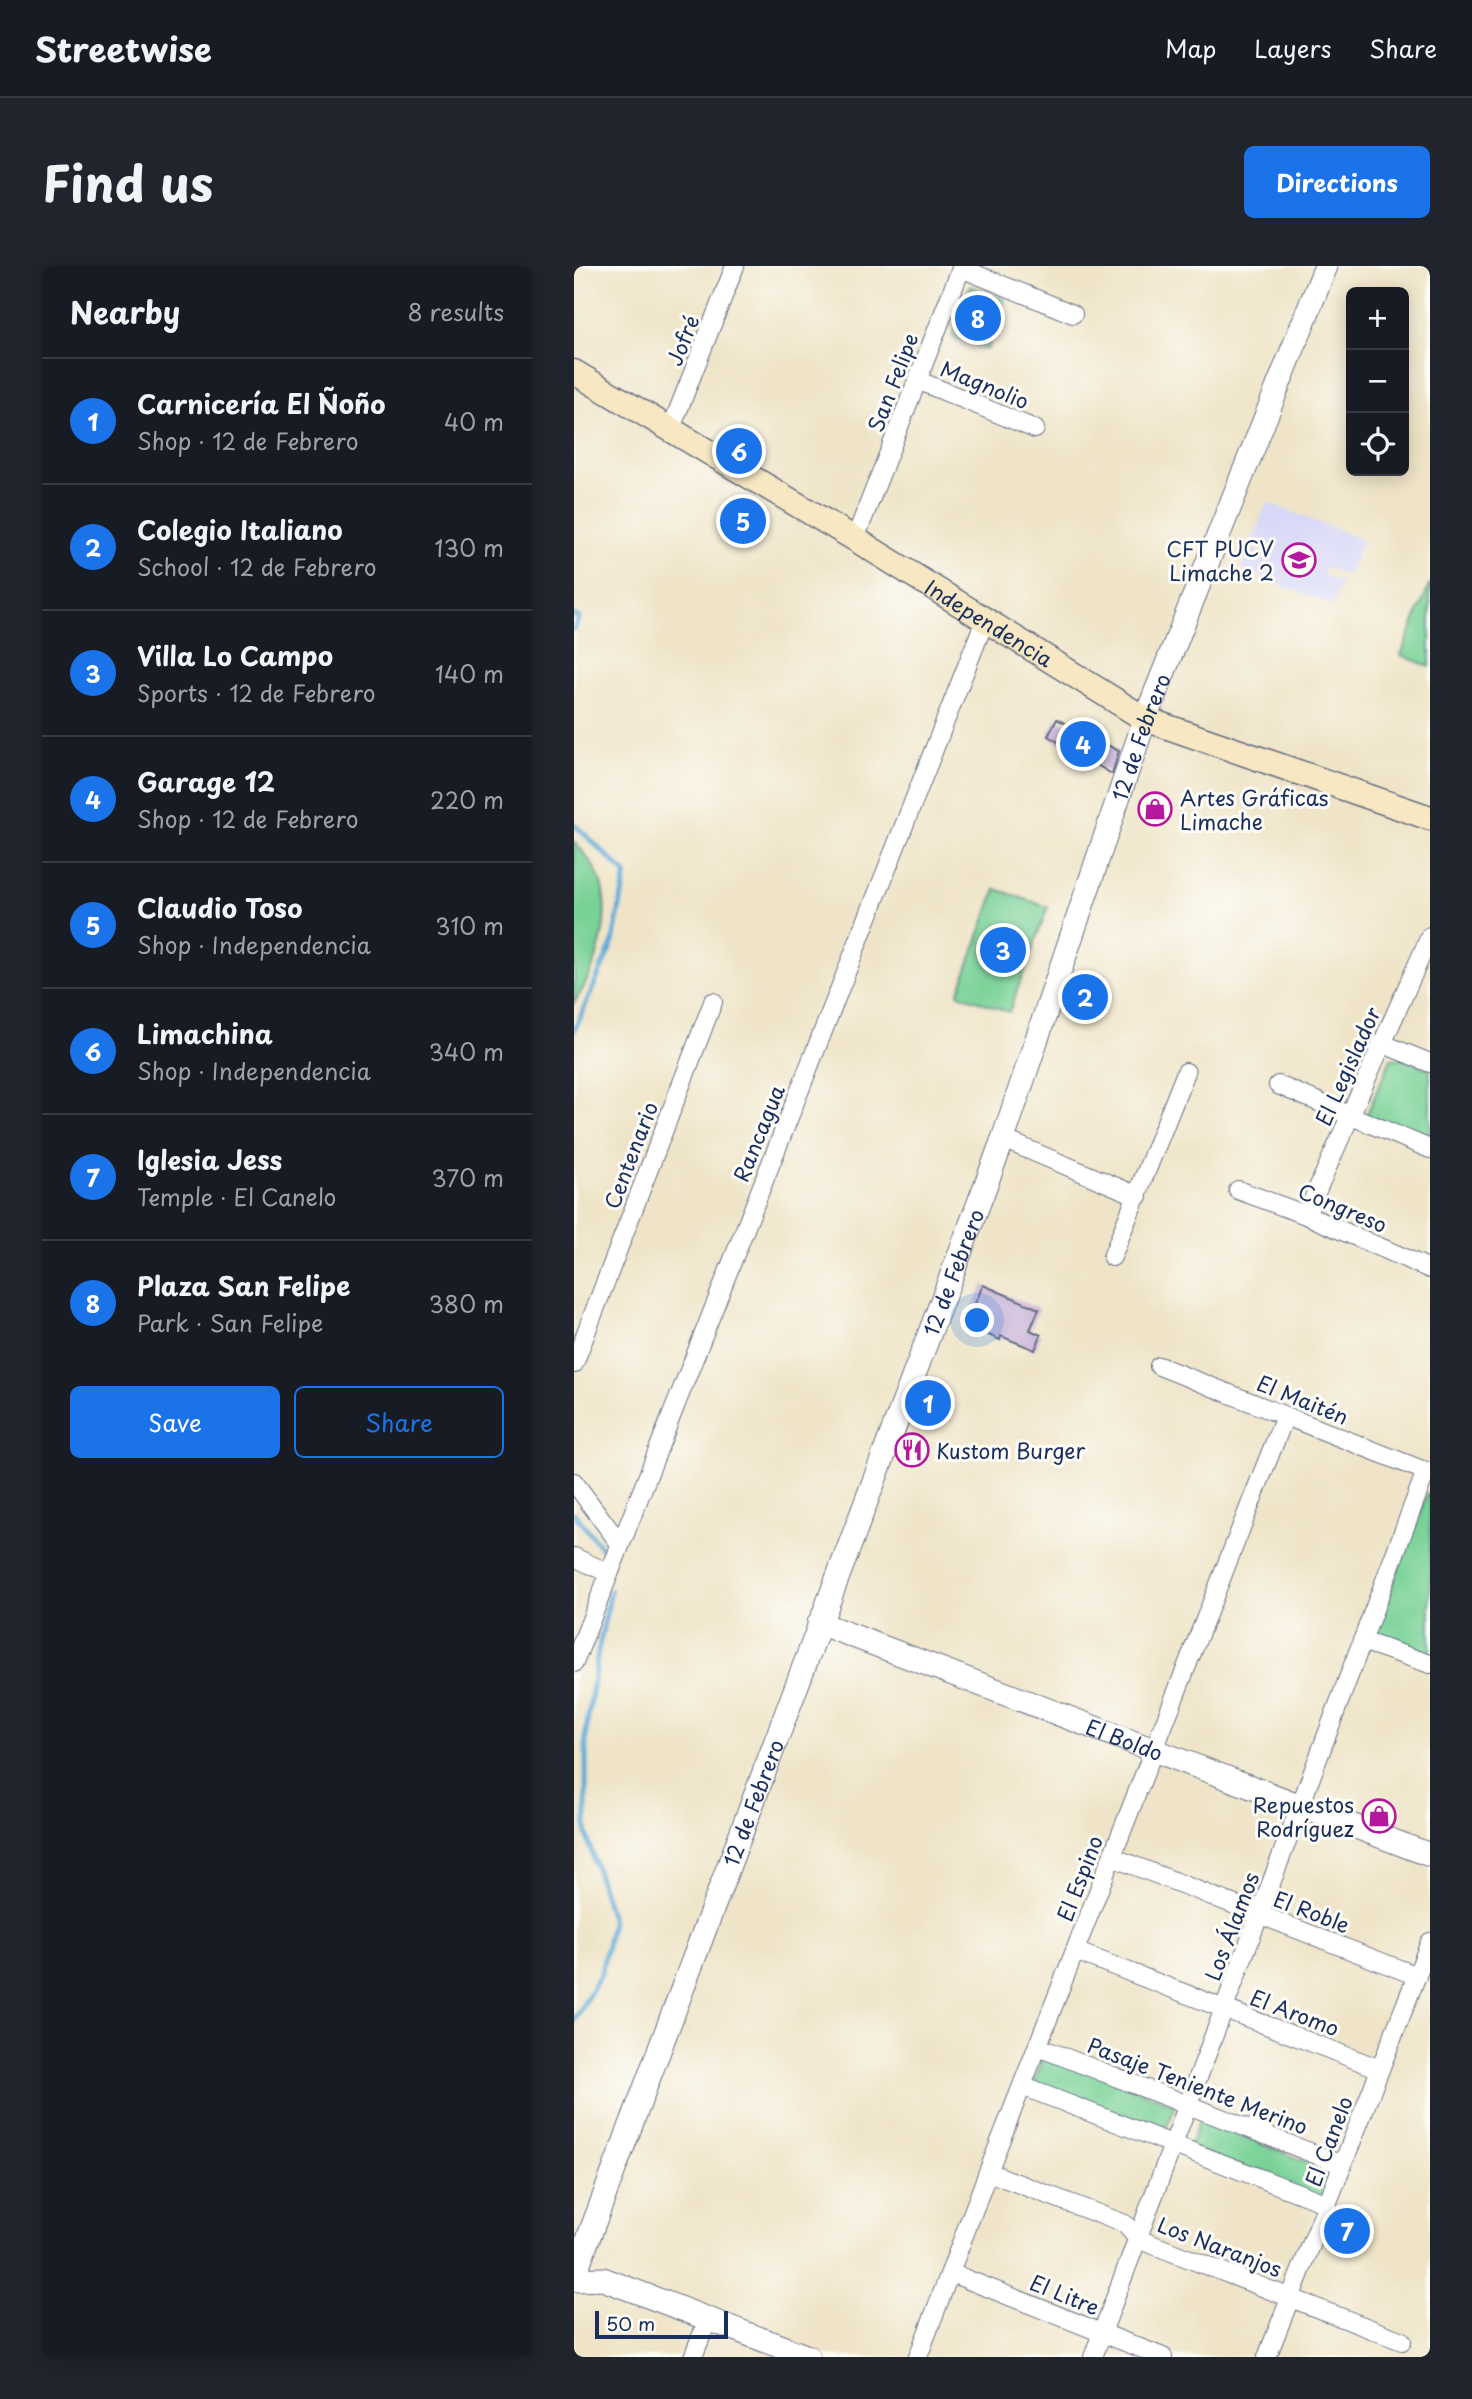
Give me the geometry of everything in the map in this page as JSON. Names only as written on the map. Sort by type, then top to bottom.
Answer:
[{"type":"main road","name":"Independencia","points":[[574,372],[855,539],[1145,719],[1430,818]]},
{"type":"street","name":"Jofré","points":[[670,430],[736,266]]},
{"type":"street","name":"12 de Febrero","points":[[574,2278],[1003,1139],[1145,719],[1326,266]]},
{"type":"street","points":[[962,267],[1073,314]]},
{"type":"street","name":"San Felipe","points":[[855,539],[962,267]]},
{"type":"street","name":"Magnolio","points":[[917,380],[1035,429]]},
{"type":"street","name":"Rancagua","points":[[574,1663],[985,620]]},
{"type":"street","name":"El Legislador","points":[[1306,1215],[1381,1043],[1429,942]]},
{"type":"street","name":"Centenario","points":[[574,1364],[713,1002]]},
{"type":"street","points":[[1381,1043],[1430,1063]]},
{"type":"street","points":[[1112,1257],[1186,1072]]},
{"type":"street","points":[[1278,1085],[1430,1149]]},
{"type":"street","points":[[1003,1139],[1138,1196]]},
{"type":"street","name":"Congreso","points":[[1238,1190],[1306,1215],[1430,1269]]},
{"type":"street","name":"El Maitén","points":[[1159,1366],[1428,1472]]},
{"type":"street","name":"El Espino","points":[[918,2357],[1285,1416]]},
{"type":"street","name":"Los Álamos","points":[[1093,2357],[1428,1472]]},
{"type":"street","points":[[574,1482],[613,1560]]},
{"type":"street","points":[[574,1557],[613,1560]]},
{"type":"street","name":"El Boldo","points":[[819,1623],[1430,1855]]},
{"type":"street","points":[[1362,1641],[1430,1664]]},
{"type":"street","name":"El Roble","points":[[1112,1857],[1417,1976]]},
{"type":"street","name":"El Canelo","points":[[1267,2357],[1430,1942]]},
{"type":"street","name":"El Aromo","points":[[1075,1951],[1380,2069]]},
{"type":"street","name":"Pasaje Teniente Merino","points":[[1038,2047],[1343,2165]]},
{"type":"street","points":[[1022,2085],[1327,2204]]},
{"type":"street","name":"Los Naranjos","points":[[988,2172],[1125,2224],[1138,2239],[1402,2341]]},
{"type":"street","name":"El Litre","points":[[951,2273],[1163,2357]]},
{"type":"street","points":[[574,2278],[603,2279],[808,2357]]},
{"type":"street","points":[[693,2357],[708,2319]]},
{"type":"shaded area","name":"CFT PUCV Limache 2","points":[[1267,502],[1363,540],[1348,576],[1325,568],[1323,575],[1341,583],[1333,606],[1241,569],[1249,548],[1262,553],[1265,547],[1252,541]]},
{"type":"green space","points":[[970,286],[1005,299],[987,350],[952,337]]},
{"type":"green space","points":[[1430,583],[1430,667],[1401,655]]},
{"type":"green space","points":[[574,842],[590,861],[599,878],[605,914],[595,961],[574,1003]]},
{"type":"green space","points":[[996,889],[1048,907],[1009,1012],[958,994]]},
{"type":"green space","points":[[1402,1058],[1430,1070],[1430,1145],[1365,1118],[1391,1059]]},
{"type":"green space","points":[[1430,1494],[1430,1655],[1375,1631],[1427,1495]]},
{"type":"green space","points":[[1046,2053],[1176,2105],[1164,2134],[1034,2082]]},
{"type":"green space","points":[[1200,2119],[1331,2172],[1319,2201],[1189,2147]]},
{"type":"building","points":[[1057,719],[1119,751],[1112,774],[1048,736]]},
{"type":"building","points":[[983,1285],[1039,1309],[1030,1330],[1041,1335],[1035,1350],[1001,1336],[1000,1340],[966,1325]]},
{"type":"waterway","points":[[574,615],[579,618],[574,629]]},
{"type":"waterway","points":[[574,824],[626,874],[613,942],[574,1031]]},
{"type":"waterway","points":[[574,1513],[610,1559]]},
{"type":"waterway","points":[[574,2021],[601,1973],[612,1922],[586,1833],[586,1732],[598,1651],[611,1591]]},
{"type":"place","name":"Plaza San Felipe","points":[[978,318]]},
{"type":"place","name":"Limachina","points":[[739,451]]},
{"type":"place","name":"Claudio Toso","points":[[743,521]]},
{"type":"place","name":"CFT PUCV Limache 2","points":[[1299,560]]},
{"type":"place","name":"Garage 12","points":[[1083,744]]},
{"type":"place","name":"Artes Gráficas Limache","points":[[1155,809]]},
{"type":"place","name":"Villa Lo Campo","points":[[1003,950]]},
{"type":"place","name":"Colegio Italiano","points":[[1085,997]]},
{"type":"place","name":"Carnicería El Ñoño","points":[[928,1403]]},
{"type":"place","name":"Kustom Burger","points":[[912,1450]]},
{"type":"place","name":"Repuestos Rodríguez","points":[[1379,1816]]},
{"type":"place","name":"Iglesia Jess","points":[[1347,2231]]}]
